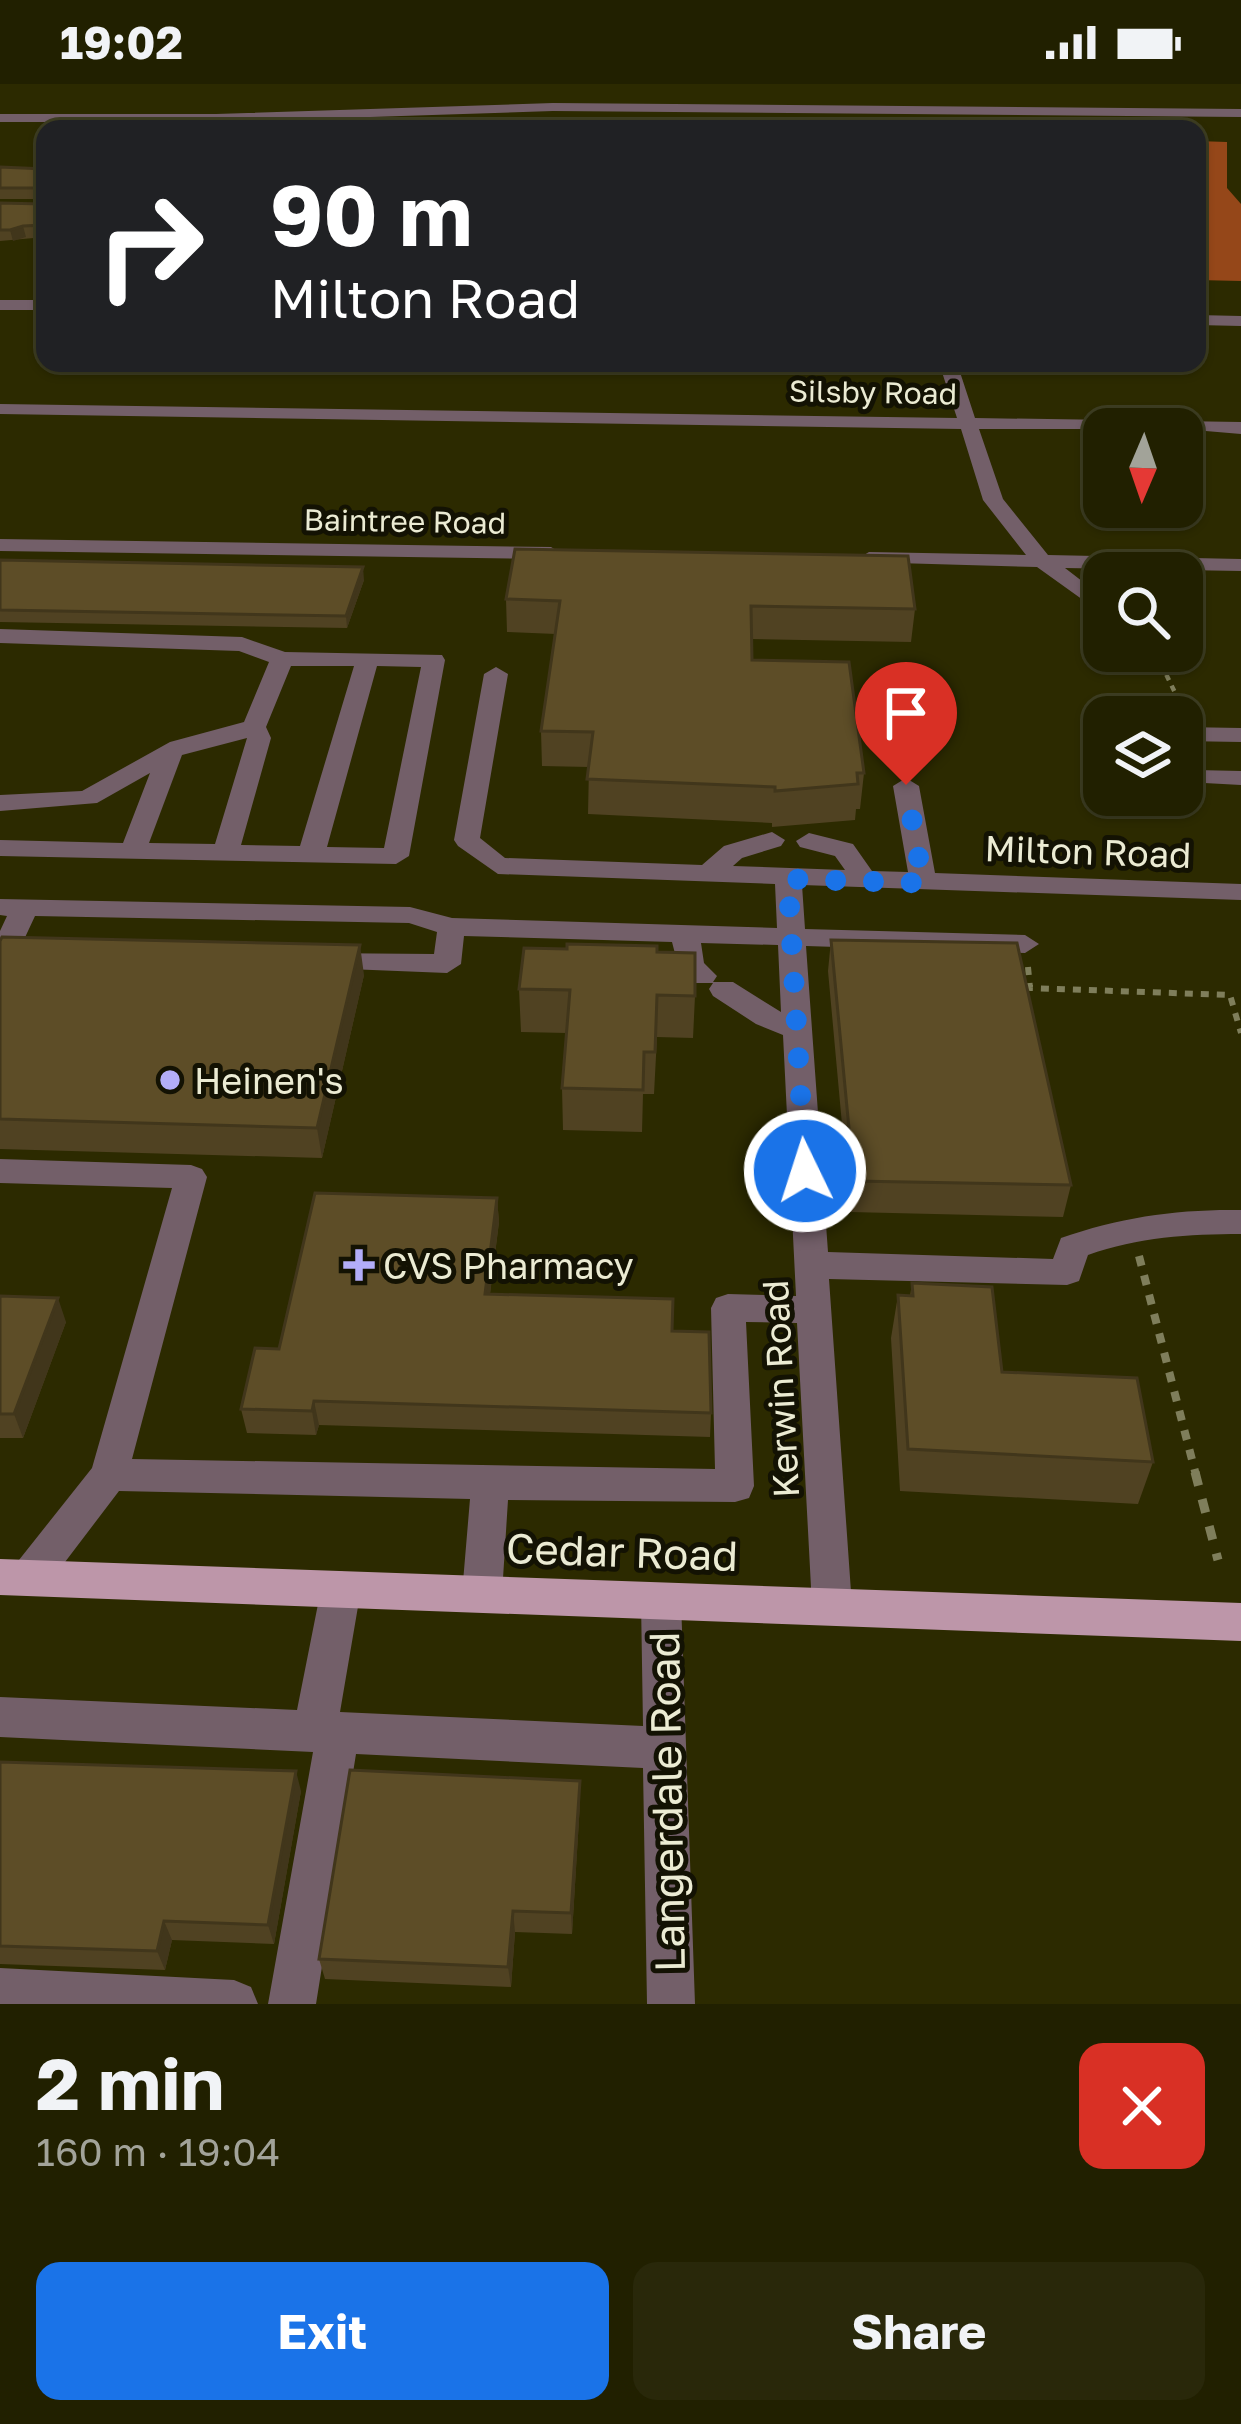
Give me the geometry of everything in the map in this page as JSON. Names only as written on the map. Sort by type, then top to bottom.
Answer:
[{"type":"main road","name":"Cedar Road","points":[[15,1578],[1241,1622]]},
{"type":"street","points":[[553,107],[559,84]]},
{"type":"street","points":[[740,84],[741,109]]},
{"type":"street","points":[[924,84],[932,110],[930,120]]},
{"type":"street","points":[[1125,96],[1136,112]]},
{"type":"street","points":[[0,118],[216,118],[553,107],[1241,113]]},
{"type":"street","points":[[0,305],[36,305]]},
{"type":"street","points":[[1206,320],[1241,321]]},
{"type":"street","points":[[951,372],[993,500],[1042,561],[1083,592]]},
{"type":"street","name":"Silsby Road","points":[[0,409],[1241,428]]},
{"type":"street","name":"Baintree Road","points":[[0,544],[565,554]]},
{"type":"street","points":[[850,558],[1241,565]]},
{"type":"street","points":[[0,636],[242,644],[282,658],[434,660],[396,856],[0,848]]},
{"type":"street","points":[[254,727],[282,658]]},
{"type":"street","points":[[311,855],[367,660]]},
{"type":"street","name":"Milton Road","points":[[496,674],[467,839],[498,866],[1241,892]]},
{"type":"street","points":[[0,802],[88,798],[171,752],[254,727]]},
{"type":"street","points":[[226,853],[260,738],[254,727]]},
{"type":"street","points":[[1203,735],[1241,735]]},
{"type":"street","points":[[134,851],[171,752]]},
{"type":"street","points":[[1203,777],[1241,778]]},
{"type":"street","points":[[906,785],[923,883]]},
{"type":"street","points":[[707,875],[733,852],[772,840]]},
{"type":"street","points":[[808,841],[844,850],[866,881]]},
{"type":"street","name":"Kerwin Road","points":[[788,879],[832,1606]]},
{"type":"street","points":[[9,952],[12,907],[410,916],[451,927],[1025,944]]},
{"type":"street","points":[[285,958],[447,964],[451,927]]},
{"type":"street","points":[[685,933],[690,967],[766,1017],[796,1029]]},
{"type":"street","points":[[0,1171],[191,1177],[109,1475],[15,1578]]},
{"type":"street","points":[[812,1265],[1067,1272],[1073,1247],[1132,1228],[1191,1221],[1241,1222]]},
{"type":"street","points":[[109,1475],[736,1486],[728,1308],[814,1310]]},
{"type":"street","points":[[482,1594],[490,1483]]},
{"type":"street","points":[[292,2004],[341,1589]]},
{"type":"street","name":"Langerdale Road","points":[[661,1600],[671,2004]]},
{"type":"street","points":[[0,1717],[665,1748]]},
{"type":"street","points":[[0,1992],[234,2004]]},
{"type":"path","points":[[1025,944],[1030,988],[1241,995]]},
{"type":"path","points":[[1230,995],[1241,1034]]},
{"type":"path","points":[[1132,1228],[1218,1560]]},
{"type":"shaded area","points":[[1206,141],[1227,142],[1227,188],[1241,204],[1241,281],[1206,280]]},
{"type":"building","points":[[0,167],[36,169],[36,188],[0,188]]},
{"type":"building","points":[[0,203],[36,204],[36,225],[0,230]]},
{"type":"building","points":[[515,549],[908,556],[915,609],[751,606],[752,660],[849,662],[864,773],[857,773],[858,784],[775,791],[775,787],[587,779],[593,732],[541,731],[560,601],[506,599]]},
{"type":"building","points":[[0,560],[363,567],[346,616],[0,610]]},
{"type":"building","name":"Heinen's","points":[[2,937],[360,945],[317,1128],[0,1119]]},
{"type":"building","points":[[831,940],[1017,943],[1071,1185],[854,1181]]},
{"type":"building","points":[[567,944],[657,946],[657,952],[695,953],[695,996],[657,995],[655,1052],[644,1052],[643,1090],[562,1088],[570,990],[519,989],[524,948],[567,949]]},
{"type":"building","points":[[315,1193],[497,1198],[485,1294],[673,1299],[672,1331],[709,1332],[711,1413],[314,1401],[312,1411],[241,1409],[255,1348],[279,1349]]},
{"type":"building","points":[[912,1283],[992,1287],[1002,1372],[1137,1378],[1153,1462],[908,1449],[898,1295],[913,1296]]},
{"type":"building","points":[[0,1296],[58,1298],[14,1414],[0,1414]]},
{"type":"building","points":[[0,1762],[296,1771],[268,1925],[164,1921],[157,1951],[0,1946]]},
{"type":"building","points":[[350,1770],[580,1781],[571,1913],[513,1911],[508,1967],[319,1959]]},
{"type":"place","name":"Heinen's","points":[[170,1080]]},
{"type":"place","name":"CVS Pharmacy","points":[[359,1265]]},
{"type":"route","points":[[805,1171],[788,879],[923,883],[906,785]]}]
